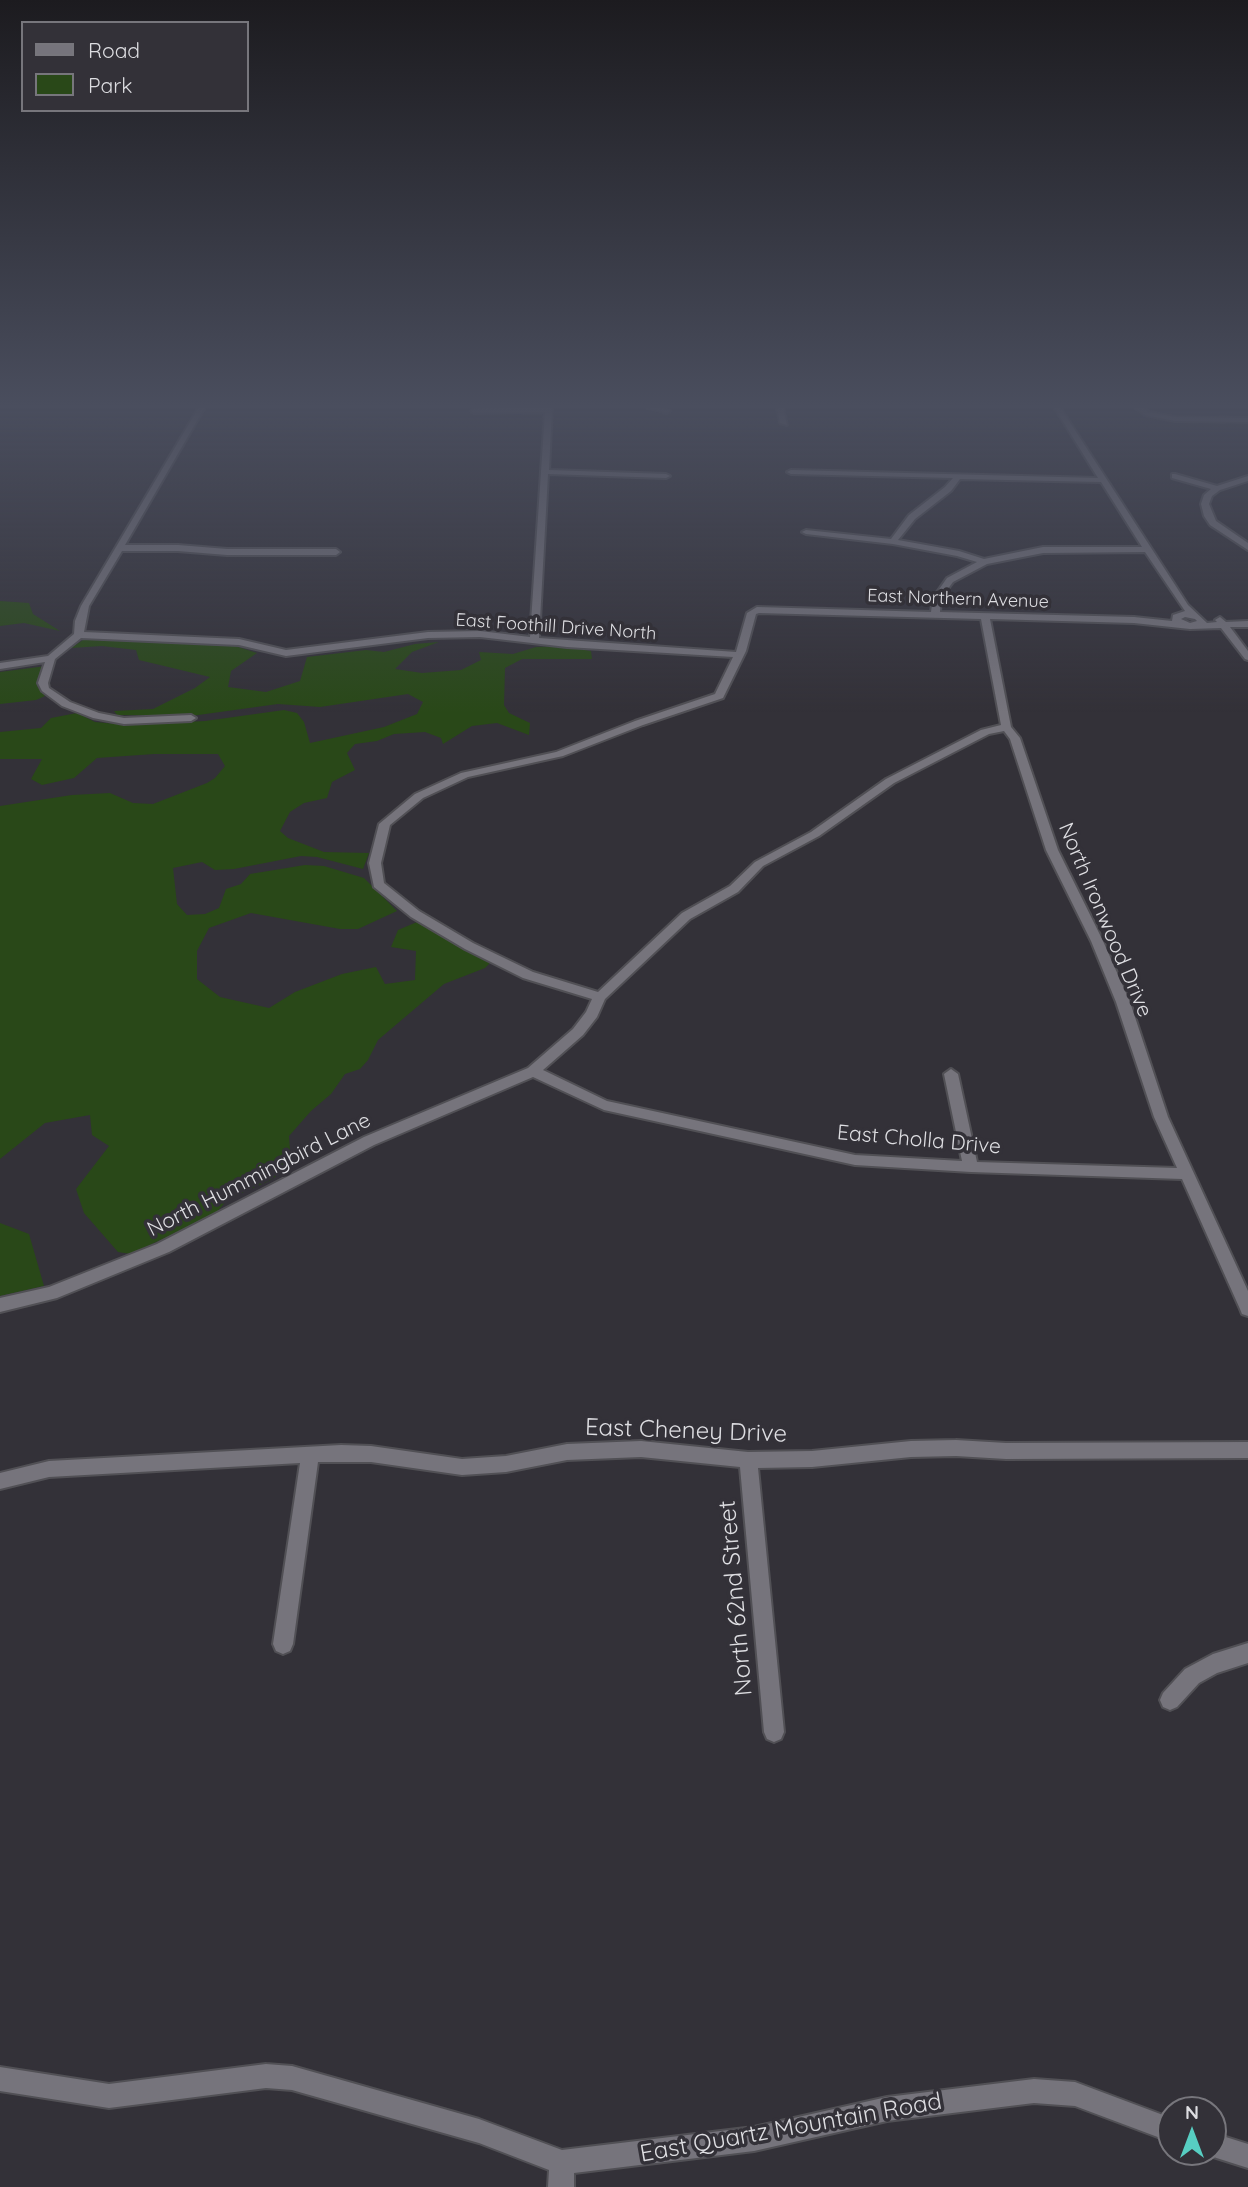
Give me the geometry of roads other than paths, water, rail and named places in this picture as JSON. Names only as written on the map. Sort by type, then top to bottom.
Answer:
[{"type":"street","points":[[0,666],[51,658],[79,635],[85,606],[143,509]]},
{"type":"street","points":[[534,641],[542,509]]},
{"type":"street","points":[[893,542],[912,517],[922,509]]},
{"type":"street","points":[[1119,509],[1195,621],[1248,622]]},
{"type":"street","points":[[1207,509],[1208,516],[1221,530],[1248,547]]},
{"type":"street","points":[[806,533],[893,542],[959,554],[984,562]]},
{"type":"street","points":[[120,548],[336,552]]},
{"type":"street","points":[[935,614],[937,598],[950,580],[984,562],[1043,550],[1144,549]]},
{"type":"street","points":[[1144,549],[1177,617]]},
{"type":"street","name":"East Northern Avenue","points":[[739,655],[752,612],[762,609],[1153,622],[1195,621]]},
{"type":"street","name":"North Ironwood Drive","points":[[985,616],[1006,727],[1015,738],[1052,850],[1097,941],[1119,993],[1161,1117],[1248,1310]]},
{"type":"street","name":"East Northern Avenue","points":[[1153,622],[1177,617],[1195,621]]},
{"type":"street","points":[[1222,622],[1248,657]]},
{"type":"street","name":"East Foothill Drive North","points":[[79,635],[239,642],[286,653],[428,635],[480,634],[534,641],[739,655]]},
{"type":"street","points":[[739,655],[719,696],[559,754],[465,775],[418,797],[385,824],[375,863],[378,884],[415,915],[469,946],[528,975],[600,997],[686,916],[734,889],[772,855],[815,834],[890,781],[985,732],[1006,727]]},
{"type":"street","points":[[51,658],[43,686],[80,711],[124,721],[191,718]]},
{"type":"street","name":"North Hummingbird Lane","points":[[0,1305],[51,1293],[163,1248],[369,1141],[533,1071],[578,1032],[592,1014],[600,997]]},
{"type":"street","name":"East Cholla Drive","points":[[533,1071],[604,1105],[855,1160],[971,1167],[1188,1174]]},
{"type":"street","points":[[951,1074],[971,1167]]},
{"type":"street","name":"East Cheney Drive","points":[[0,1481],[49,1469],[310,1455],[371,1454],[462,1467],[506,1464],[567,1452],[633,1449],[748,1460],[813,1459],[945,1448],[1006,1451],[1248,1450]]},
{"type":"street","points":[[284,1644],[310,1455]]},
{"type":"street","name":"North 62nd Street","points":[[748,1460],[774,1732]]},
{"type":"street","points":[[1170,1700],[1192,1676],[1213,1664],[1248,1653]]},
{"type":"street","name":"East Quartz Mountain Road","points":[[0,2079],[109,2096],[266,2076],[292,2078],[479,2131],[562,2162],[649,2154],[754,2139],[887,2109],[1003,2092],[1075,2094],[1157,2125]]},
{"type":"street","points":[[1227,2149],[1248,2156]]},
{"type":"street","points":[[561,2187],[562,2162]]}]
